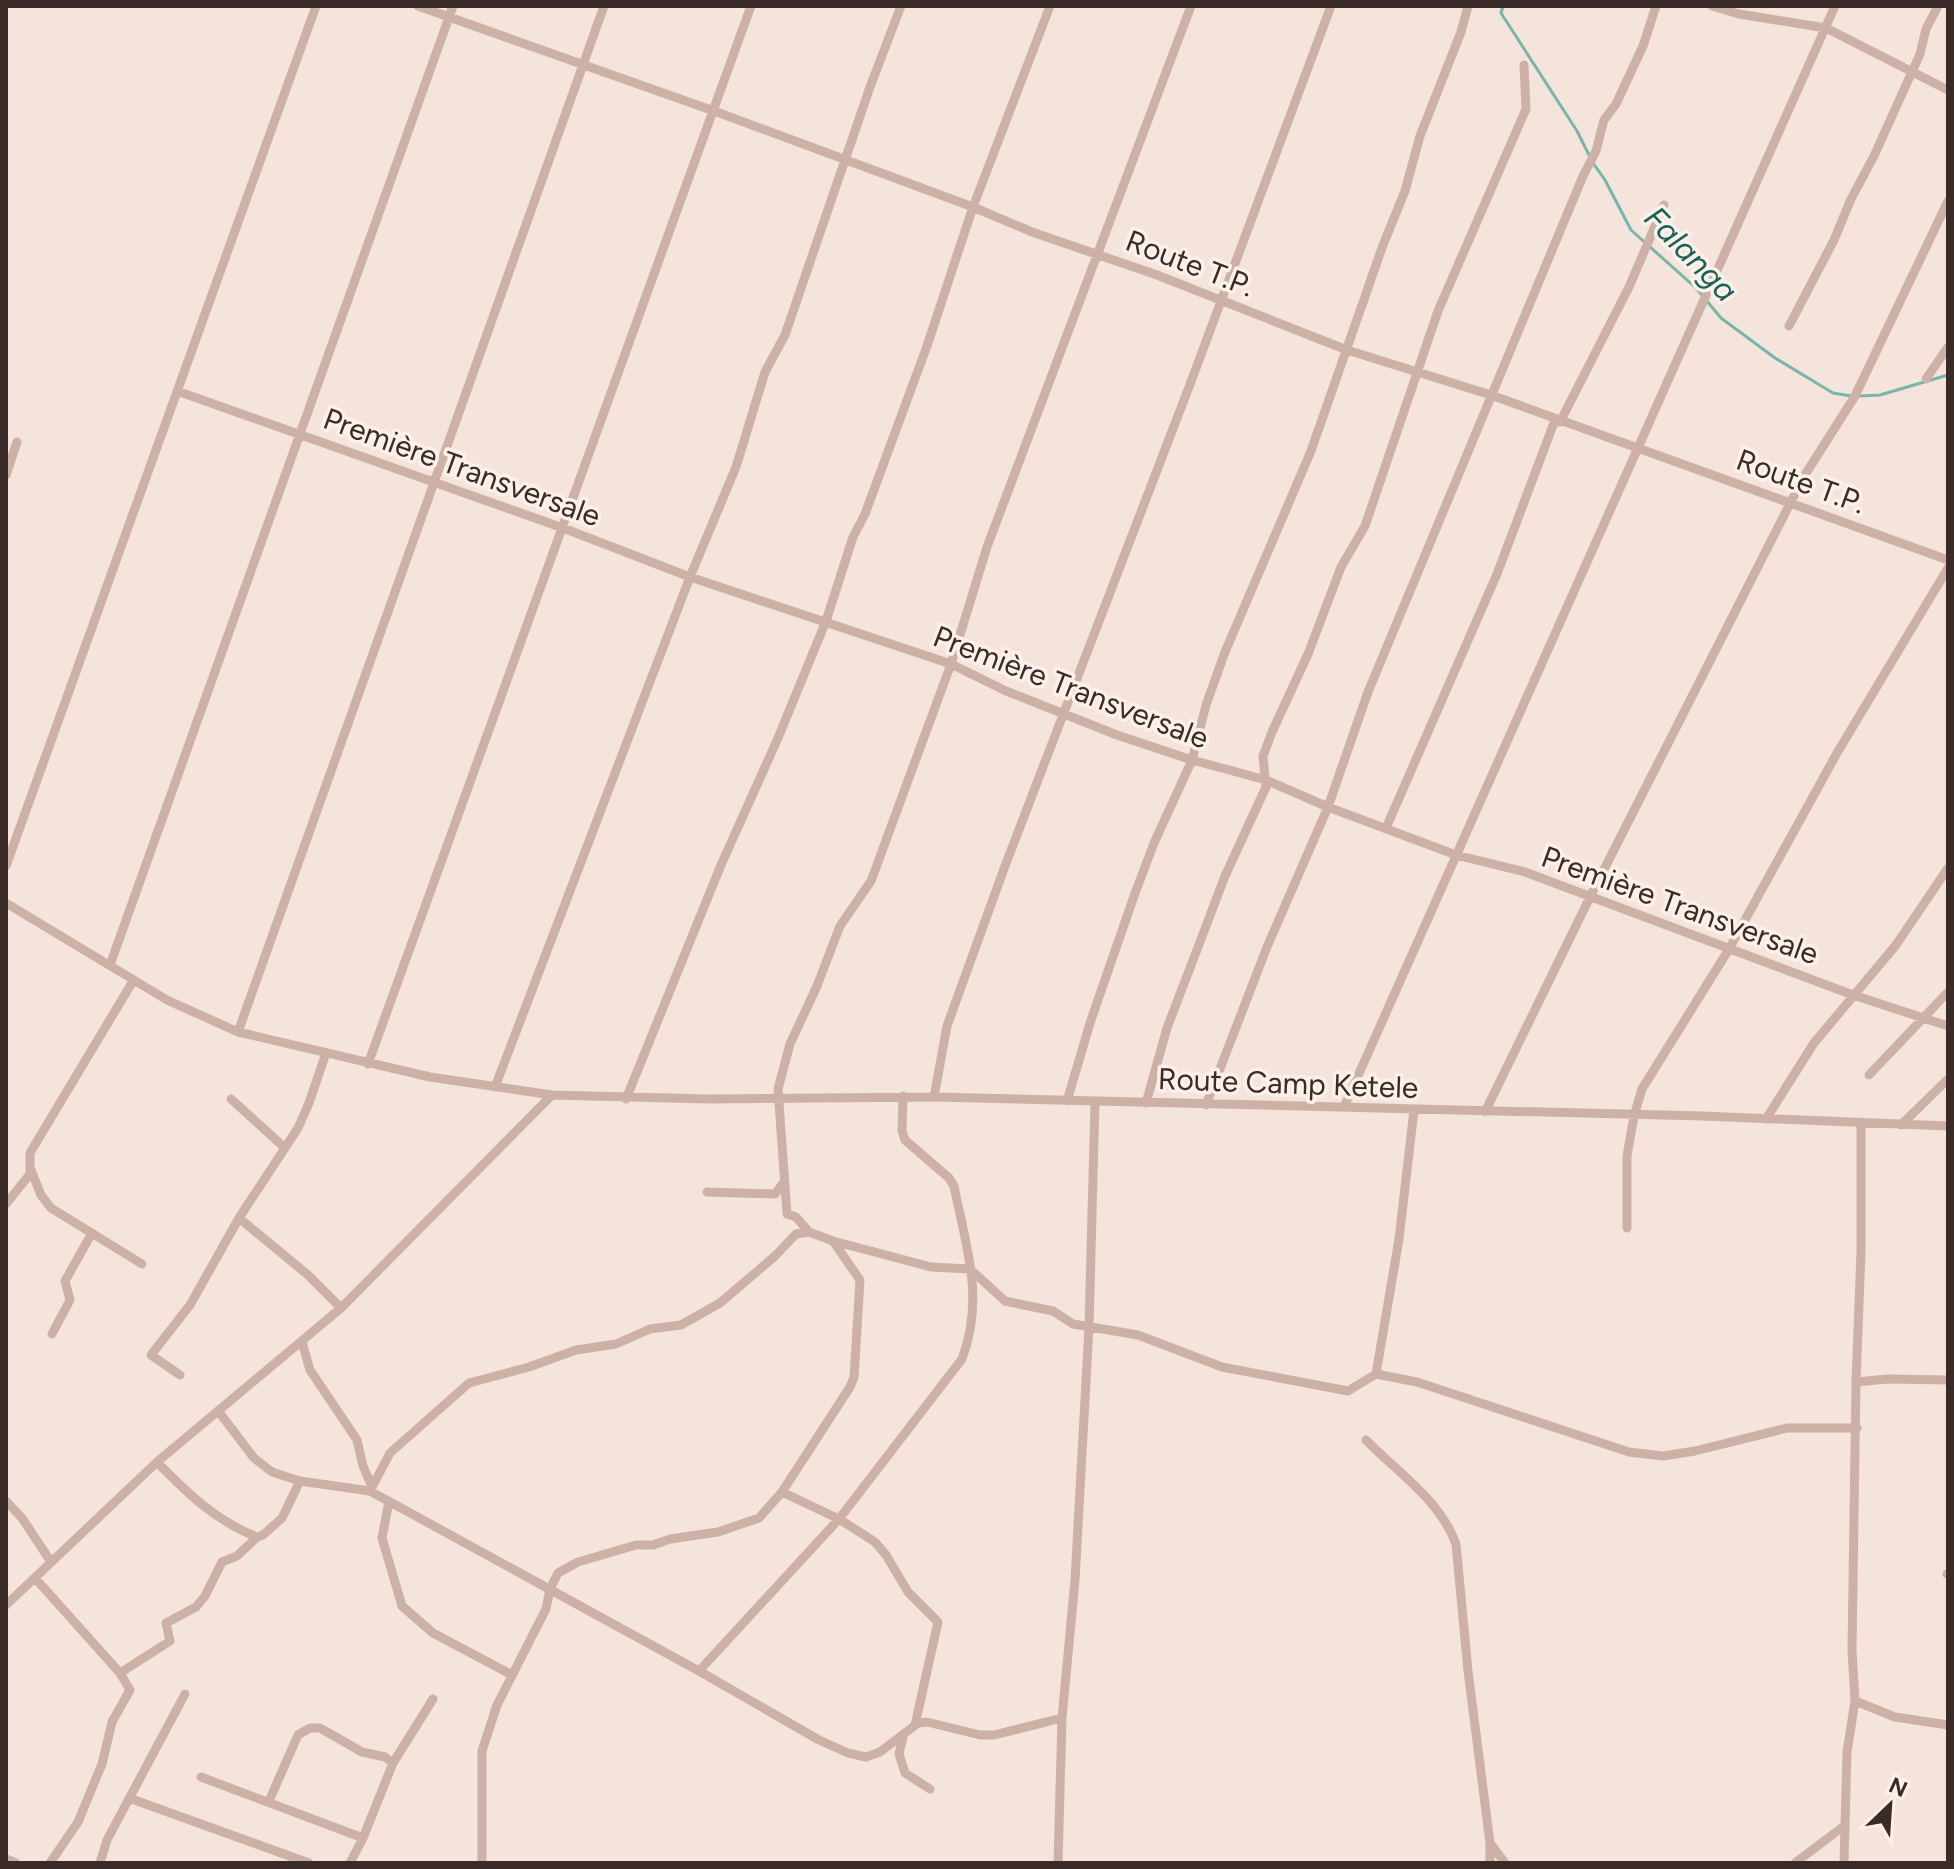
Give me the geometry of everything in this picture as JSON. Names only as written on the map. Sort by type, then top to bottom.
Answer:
[{"type":"street","points":[[6,866],[316,6]]},
{"type":"street","name":"Route T.P.","points":[[418,6],[714,111],[1347,350],[1491,395],[1948,560]]},
{"type":"street","points":[[110,965],[453,6]]},
{"type":"street","points":[[238,1032],[604,6]]},
{"type":"street","points":[[368,1064],[751,6]]},
{"type":"street","points":[[495,1087],[690,577],[736,467],[765,372],[785,335],[901,6]]},
{"type":"street","points":[[626,1099],[721,865],[826,621],[853,537],[865,514],[914,383],[973,207],[1050,6]]},
{"type":"street","points":[[1191,6],[987,547],[951,664],[871,881],[840,926],[790,1044],[778,1089],[787,1214],[796,1217],[809,1232],[833,1241],[931,1267],[970,1269],[1009,1303],[1053,1311],[1073,1324],[1138,1335],[1222,1367],[1348,1391],[1376,1374],[1417,1382],[1629,1452],[1663,1456],[1787,1428],[1857,1428]]},
{"type":"street","points":[[934,1097],[947,1026],[1062,713],[1331,6]]},
{"type":"street","points":[[1067,1101],[1090,1023],[1139,883],[1192,760],[1206,705],[1225,652],[1311,451],[1468,6]]},
{"type":"street","points":[[1206,1105],[1267,947],[1328,807],[1368,692],[1596,151],[1604,120],[1616,104],[1643,46],[1656,6]]},
{"type":"street","points":[[1712,6],[1739,14],[1826,28],[1948,90]]},
{"type":"street","points":[[1344,1107],[1835,6]]},
{"type":"street","points":[[1789,326],[1834,240],[1925,42],[1926,29],[1938,6]]},
{"type":"street","points":[[1146,1103],[1167,1028],[1225,876],[1266,787],[1263,756],[1272,732],[1308,654],[1341,567],[1365,526],[1438,311],[1526,109],[1524,65]]},
{"type":"street","points":[[1485,1112],[1791,501],[1855,396],[1948,201]]},
{"type":"street","points":[[1386,828],[1497,574],[1558,421],[1629,287],[1664,205]]},
{"type":"street","points":[[1926,379],[1948,347]]},
{"type":"street","name":"Première Transversale","points":[[177,391],[563,528],[690,577],[951,664],[1006,691],[1062,713],[1192,760],[1266,780],[1456,855],[1525,872],[1853,995],[1948,1026]]},
{"type":"street","points":[[6,475],[17,442]]},
{"type":"street","points":[[1627,1228],[1627,1156],[1642,1089],[1729,949],[1837,753],[1948,568]]},
{"type":"street","points":[[1766,1119],[1814,1043],[1896,945],[1948,868]]},
{"type":"street","name":"Route Camp Ketele","points":[[6,903],[133,981],[181,1007],[238,1032],[368,1064],[552,1095],[626,1099],[903,1096],[1948,1126]]},
{"type":"street","points":[[133,981],[30,1153],[31,1170],[41,1195],[51,1208],[142,1264]]},
{"type":"street","points":[[1869,1075],[1948,992]]},
{"type":"street","points":[[180,1375],[151,1355],[190,1305],[239,1218],[298,1128],[326,1053]]},
{"type":"street","points":[[1901,1125],[1948,1079]]},
{"type":"street","points":[[6,1605],[157,1462],[341,1308],[552,1095]]},
{"type":"street","points":[[699,1671],[839,1519],[962,1359],[974,1317],[975,1292],[954,1186],[949,1178],[905,1140],[902,1131],[903,1096]]},
{"type":"street","points":[[231,1099],[284,1147]]},
{"type":"street","points":[[1058,1863],[1062,1718],[1075,1580],[1089,1327],[1095,1102]]},
{"type":"street","points":[[1376,1374],[1399,1239],[1414,1110]]},
{"type":"street","points":[[1844,1863],[1848,1736],[1855,1701],[1852,1650],[1861,1124]]},
{"type":"street","points":[[6,1204],[31,1170]]},
{"type":"street","points":[[707,1192],[775,1194],[786,1179]]},
{"type":"street","points":[[239,1218],[308,1275],[341,1308]]},
{"type":"street","points":[[371,1489],[390,1453],[469,1383],[576,1350],[616,1344],[650,1329],[681,1325],[720,1303],[796,1234],[809,1232]]},
{"type":"street","points":[[52,1334],[70,1300],[65,1281],[92,1233]]},
{"type":"street","points":[[482,1863],[482,1751],[497,1705],[546,1609],[550,1589],[558,1573],[578,1562],[636,1545],[653,1545],[752,1522],[765,1513],[782,1492],[845,1395],[854,1377],[860,1280],[833,1241]]},
{"type":"street","points":[[302,1342],[310,1370],[357,1440],[371,1489]]},
{"type":"street","points":[[1856,1382],[1948,1380]]},
{"type":"street","points":[[219,1412],[261,1466],[272,1472],[300,1481],[371,1489],[819,1740],[848,1753],[866,1757],[880,1752],[915,1725],[927,1722],[980,1735],[994,1735],[1062,1718]]},
{"type":"street","points":[[1366,1440],[1436,1505],[1456,1544],[1490,1863]]},
{"type":"street","points":[[157,1462],[198,1504],[257,1537]]},
{"type":"street","points":[[120,1673],[170,1641],[166,1623],[196,1607],[222,1562],[237,1556],[282,1518],[300,1481]]},
{"type":"street","points":[[782,1492],[839,1519],[875,1542],[908,1592],[938,1622],[915,1725]]},
{"type":"street","points":[[6,1501],[22,1518],[51,1562]]},
{"type":"street","points":[[389,1501],[382,1538],[402,1606],[433,1633],[512,1675]]},
{"type":"street","points":[[35,1578],[120,1673],[130,1690],[112,1722],[102,1764],[82,1811],[50,1863]]},
{"type":"street","points":[[100,1863],[107,1840],[185,1694]]},
{"type":"street","points":[[350,1863],[393,1763],[433,1699]]},
{"type":"street","points":[[1855,1701],[1895,1717],[1948,1725]]},
{"type":"street","points":[[269,1801],[298,1735],[310,1728],[320,1728],[362,1752],[385,1757],[393,1763]]},
{"type":"street","points":[[903,1736],[899,1754],[905,1773],[930,1789]]},
{"type":"street","points":[[201,1777],[363,1838]]},
{"type":"street","points":[[129,1798],[309,1863]]},
{"type":"street","points":[[1795,1863],[1844,1826]]},
{"type":"street","points":[[1490,1843],[1505,1863]]},
{"type":"street","points":[[6,1859],[16,1863]]},
{"type":"waterway","name":"Falanga","points":[[1503,6],[1501,13],[1577,131],[1590,157]]},
{"type":"waterway","name":"Falanga","points":[[1593,163],[1631,230],[1696,288],[1721,318],[1775,358],[1833,393],[1851,396]]},
{"type":"waterway","name":"Falanga","points":[[1859,396],[1880,395],[1948,375]]}]
